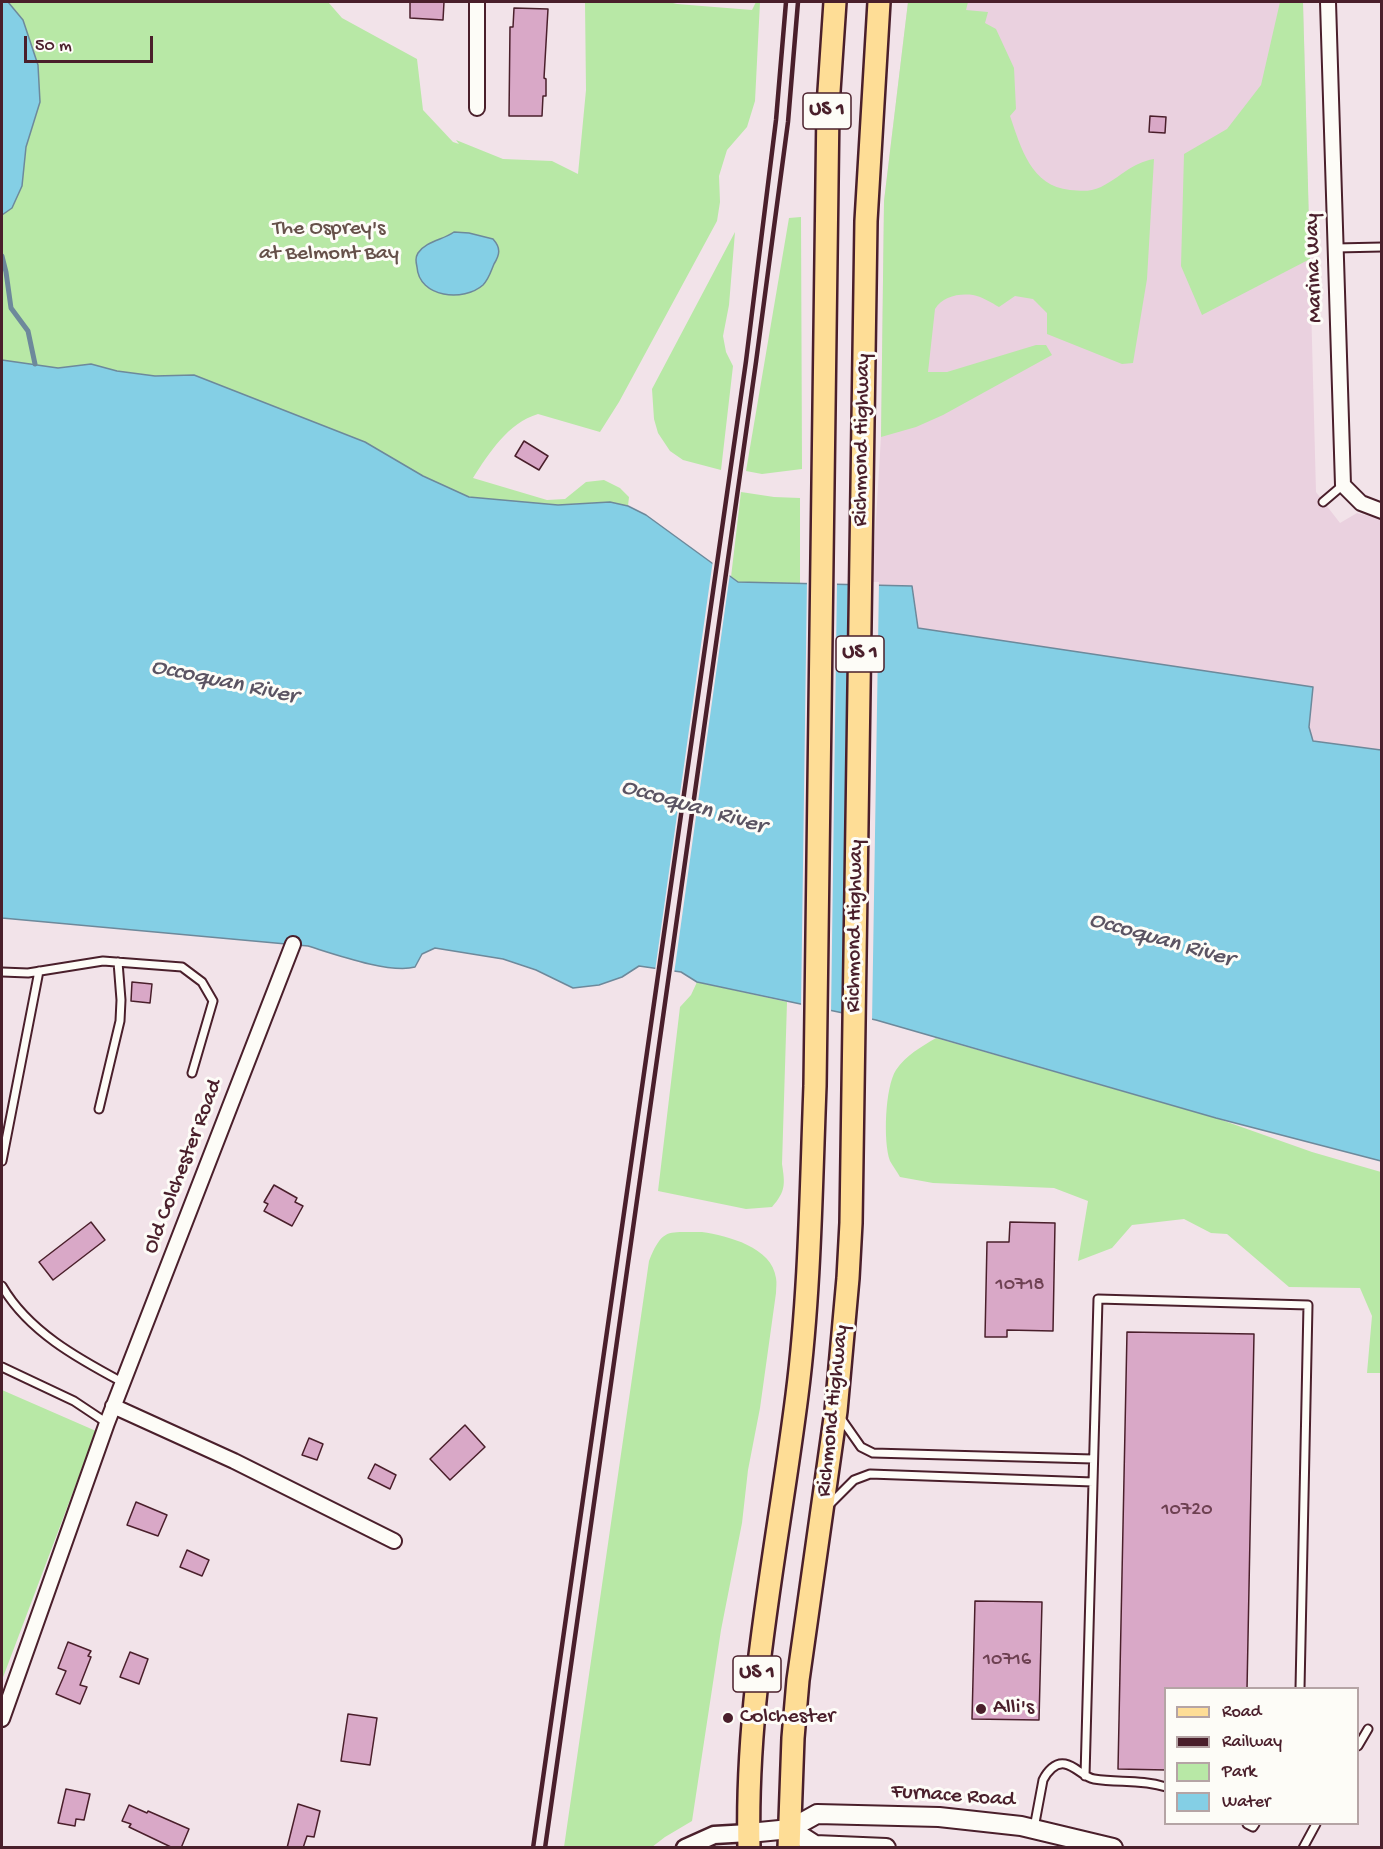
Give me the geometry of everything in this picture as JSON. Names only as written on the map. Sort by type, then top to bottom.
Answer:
[{"type":"main road","name":"Richmond Highway","points":[[749,1840],[752,1739],[759,1657],[797,1393],[809,1236],[815,1086],[828,106],[835,2]]},
{"type":"main road","name":"Richmond Highway","points":[[789,1838],[796,1703],[836,1411],[848,1278],[854,1088],[866,221],[879,2]]},
{"type":"main road","name":"Furnace Road","points":[[749,1840],[789,1838],[817,1814],[982,1820],[1034,1828],[1113,1848]]},
{"type":"main road","points":[[789,1838],[815,1845],[886,1848]]},
{"type":"street","points":[[477,2],[477,108]]},
{"type":"street","name":"Marina Way","points":[[1328,2],[1343,485]]},
{"type":"street","points":[[1343,485],[1361,503],[1382,511]]},
{"type":"street","name":"Old Colchester Road","points":[[2,1719],[113,1406],[293,944]]},
{"type":"street","points":[[113,1406],[234,1461],[394,1541]]},
{"type":"street","name":"Furnace Road","points":[[685,1848],[714,1835],[749,1840]]},
{"type":"lane","points":[[1336,248],[1382,247]]},
{"type":"lane","points":[[1323,502],[1343,485]]},
{"type":"lane","points":[[2,972],[28,973],[104,961],[182,967],[202,982],[213,1001],[192,1073]]},
{"type":"lane","points":[[99,1109],[120,1021],[118,962]]},
{"type":"lane","points":[[2,1161],[39,971]]},
{"type":"lane","points":[[2,1286],[31,1322],[81,1360],[122,1383]]},
{"type":"lane","points":[[1085,1776],[1098,1299],[1308,1305],[1300,1687]]},
{"type":"lane","points":[[2,1367],[74,1401],[107,1423]]},
{"type":"lane","points":[[836,1411],[853,1438],[864,1449],[873,1453],[1094,1459]]},
{"type":"lane","points":[[822,1512],[854,1479],[870,1474],[1093,1482]]},
{"type":"lane","points":[[1359,1744],[1368,1729]]},
{"type":"lane","points":[[1034,1828],[1041,1788],[1051,1768],[1064,1764],[1092,1778],[1145,1781],[1164,1786]]},
{"type":"lane","points":[[1304,1848],[1316,1825]]},
{"type":"shaded area","points":[[908,2],[1303,2],[1316,492],[1340,523],[1357,513],[1381,519],[1381,750],[1313,741],[1309,727],[1312,687],[918,628],[872,585],[881,437],[884,201]]},
{"type":"green space","name":"The Osprey's at Belmont Bay","points":[[8,2],[328,2],[342,18],[417,59],[423,110],[453,142],[459,144],[456,140],[503,159],[552,161],[578,174],[586,90],[585,2],[669,2],[752,10],[756,2],[760,2],[755,101],[747,127],[727,150],[719,176],[720,202],[717,221],[619,402],[600,432],[538,414],[527,418],[500,440],[473,478],[547,500],[565,499],[586,482],[604,480],[620,488],[629,497],[628,506],[607,502],[558,505],[469,497],[423,476],[365,442],[194,375],[155,376],[117,371],[91,364],[58,368],[2,360],[2,215],[12,208],[22,186],[26,147],[40,102],[38,65],[23,20]]},
{"type":"green space","points":[[908,2],[968,2],[966,10],[988,12],[985,23],[996,29],[1014,68],[1016,109],[1010,116],[1014,128],[1030,163],[1046,181],[1070,190],[1093,190],[1139,164],[1154,159],[1147,279],[1133,363],[1122,364],[1047,334],[1047,313],[1033,299],[1015,296],[999,307],[973,295],[956,295],[942,301],[935,309],[928,372],[947,372],[1036,345],[1046,345],[1052,355],[943,415],[916,427],[881,437],[884,201]]},
{"type":"green space","points":[[1280,2],[1303,2],[1310,259],[1202,315],[1181,266],[1184,154],[1227,129],[1261,85]]},
{"type":"green space","points":[[801,217],[802,469],[762,474],[746,471],[789,218]]},
{"type":"green space","points":[[735,232],[729,305],[723,336],[726,352],[733,366],[721,470],[683,460],[670,451],[658,433],[654,419],[652,389]]},
{"type":"green space","points":[[741,492],[800,498],[800,583],[738,582],[731,577]]},
{"type":"green space","points":[[697,982],[787,1002],[782,1164],[784,1182],[782,1192],[772,1207],[746,1209],[658,1191],[680,1007],[691,995]]},
{"type":"green space","points":[[936,1038],[1216,1118],[1312,1152],[1381,1172],[1381,1373],[1367,1373],[1372,1316],[1360,1288],[1289,1287],[1227,1234],[1211,1233],[1184,1219],[1132,1225],[1112,1248],[1078,1261],[1088,1201],[1054,1188],[933,1183],[900,1177],[890,1161],[886,1141],[889,1089],[896,1070],[904,1060]]},
{"type":"green space","points":[[702,1232],[736,1240],[758,1251],[773,1267],[776,1293],[760,1408],[748,1470],[742,1523],[721,1630],[692,1821],[652,1847],[564,1847],[649,1261],[659,1242],[668,1234]]},
{"type":"green space","points":[[2,1390],[96,1431],[2,1680]]},
{"type":"water","points":[[2,2],[8,2],[23,20],[38,65],[40,102],[26,147],[22,186],[12,208],[2,215]]},
{"type":"water","points":[[454,232],[493,239],[499,251],[490,275],[483,285],[465,294],[454,295],[434,291],[425,285],[420,277],[416,257],[425,246]]},
{"type":"water","name":"Occoquan River","points":[[2,360],[58,368],[91,364],[117,371],[155,376],[194,375],[365,442],[423,476],[469,497],[558,505],[610,502],[628,506],[646,515],[738,582],[912,586],[918,628],[1313,687],[1309,727],[1313,741],[1381,750],[1381,1161],[1216,1118],[876,1020],[697,982],[681,972],[639,966],[622,977],[599,985],[573,988],[536,970],[503,959],[435,948],[422,954],[415,967],[391,968],[308,946],[2,918]]},
{"type":"pier","points":[[713,560],[730,573],[674,974],[655,971]]},
{"type":"pier","points":[[807,581],[837,581],[831,1014],[801,1008]]},
{"type":"pier","points":[[848,581],[879,582],[872,1023],[842,1016]]},
{"type":"building","points":[[410,2],[444,2],[443,20],[410,18]]},
{"type":"building","points":[[514,8],[548,9],[544,78],[546,79],[546,96],[543,96],[542,116],[509,116],[510,27],[513,27]]},
{"type":"building","points":[[1150,116],[1166,117],[1165,133],[1149,132]]},
{"type":"building","points":[[524,441],[548,456],[539,470],[515,456]]},
{"type":"building","points":[[132,982],[152,984],[150,1003],[131,1001]]},
{"type":"building","points":[[274,1185],[297,1198],[295,1202],[303,1206],[292,1226],[264,1211],[268,1204],[264,1202]]},
{"type":"building","points":[[91,1222],[105,1240],[53,1280],[39,1262]]},
{"type":"building","points":[[1010,1222],[1055,1223],[1053,1331],[1007,1330],[1007,1337],[985,1337],[987,1242],[1009,1242]]},
{"type":"building","points":[[1127,1332],[1254,1334],[1247,1687],[1164,1687],[1164,1770],[1118,1769]]},
{"type":"building","points":[[465,1425],[485,1447],[450,1480],[430,1459]]},
{"type":"building","points":[[309,1438],[323,1444],[317,1460],[302,1455]]},
{"type":"building","points":[[375,1464],[396,1475],[390,1489],[368,1478]]},
{"type":"building","points":[[136,1502],[167,1515],[158,1536],[127,1525]]},
{"type":"building","points":[[187,1550],[209,1560],[202,1576],[180,1567]]},
{"type":"building","points":[[975,1601],[1042,1602],[1039,1720],[972,1719]]},
{"type":"building","points":[[68,1642],[91,1651],[88,1656],[91,1657],[80,1685],[87,1687],[80,1704],[56,1694],[66,1671],[58,1668]]},
{"type":"building","points":[[130,1652],[148,1659],[139,1684],[120,1677]]},
{"type":"building","points":[[348,1714],[377,1718],[370,1765],[341,1761]]},
{"type":"building","points":[[66,1789],[90,1794],[84,1820],[76,1819],[75,1826],[58,1823]]},
{"type":"building","points":[[298,1804],[320,1811],[314,1837],[307,1836],[303,1848],[287,1848]]},
{"type":"building","points":[[129,1805],[189,1829],[181,1848],[173,1848],[129,1827],[131,1824],[122,1821]]},
{"type":"waterway","points":[[2,256],[11,308],[28,331],[35,364]]},
{"type":"railway","points":[[533,1848],[746,361],[776,120],[786,2]]},
{"type":"railway","points":[[545,1848],[756,362],[788,122],[798,2]]},
{"type":"place","name":"Alli's","points":[[981,1709]]},
{"type":"place","name":"Colchester","points":[[728,1718]]}]
